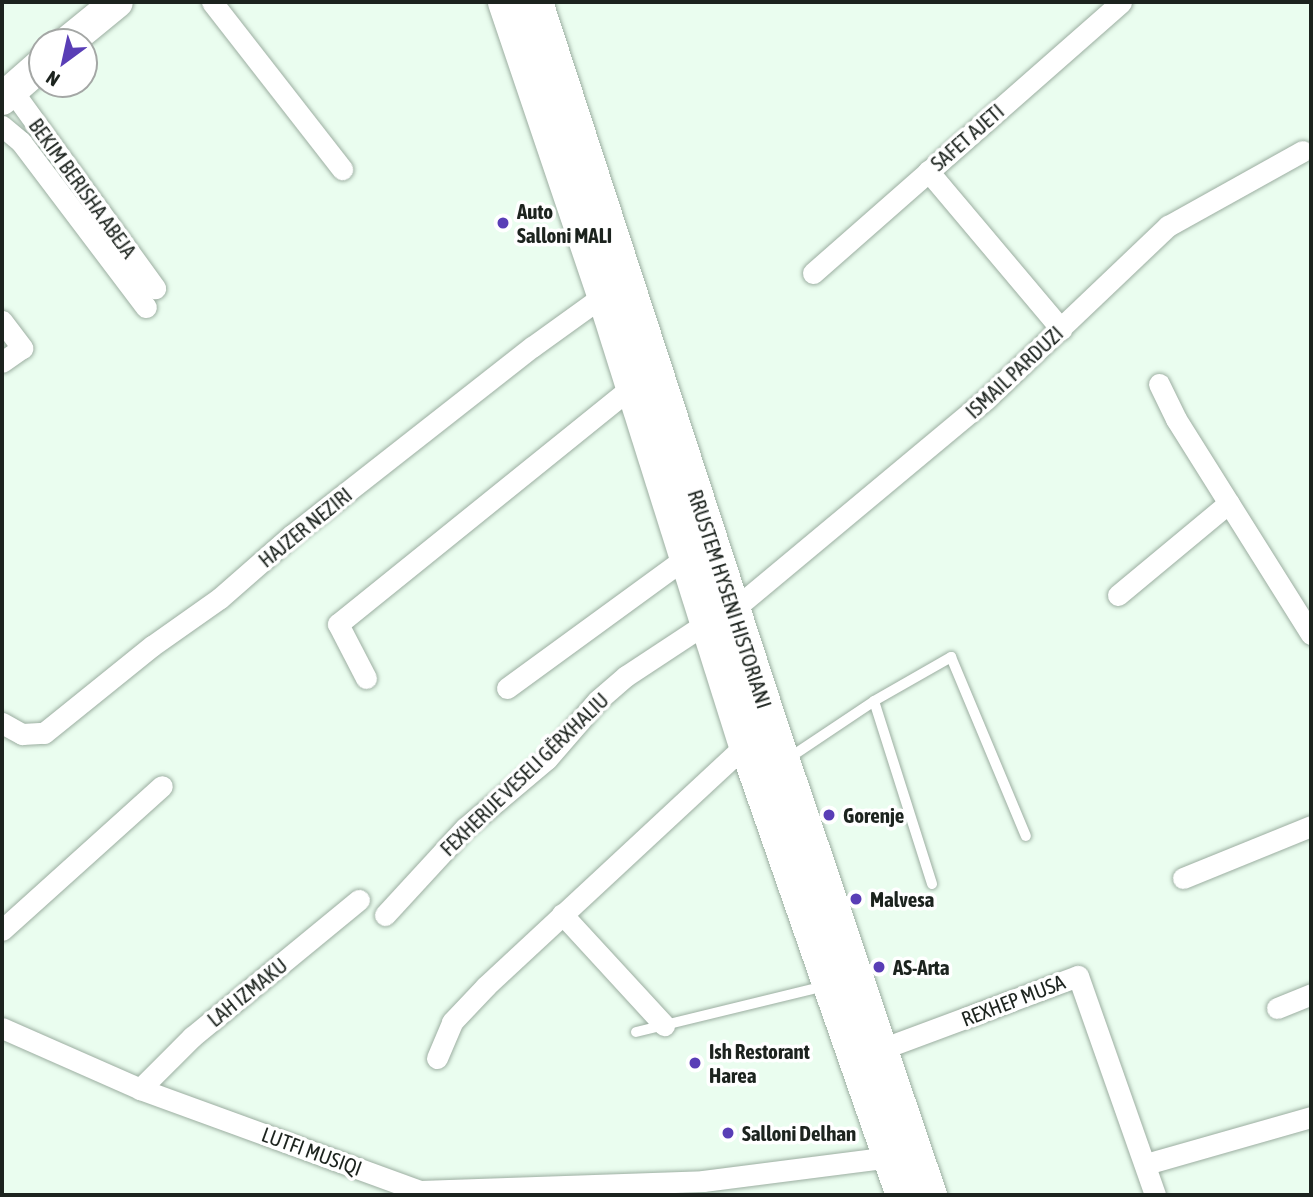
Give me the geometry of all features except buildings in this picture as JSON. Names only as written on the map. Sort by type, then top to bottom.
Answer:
[{"type":"main road","name":"RRUSTEM HYSENI HISTORIANI","points":[[505,2],[604,295],[688,556],[721,615],[746,744],[903,1195]]},
{"type":"main road","name":"RRUSTEM HYSENI HISTORIANI","points":[[535,2],[721,615],[782,763],[929,1195]]},
{"type":"street","points":[[85,28],[117,2]]},
{"type":"street","points":[[212,2],[342,169]]},
{"type":"street","name":"SAFET AJETI","points":[[813,273],[1121,2]]},
{"type":"street","name":"BEKIM BERISHA ABEJA","points":[[2,126],[22,142],[151,297],[7,94],[28,76]]},
{"type":"street","name":"ISMAIL PARDUZI","points":[[721,615],[985,400],[1168,226],[1303,151]]},
{"type":"street","points":[[928,171],[1060,329]]},
{"type":"street","name":"HAJZER NEZIRI","points":[[2,723],[22,734],[44,733],[152,646],[220,598],[292,535],[532,347],[604,295]]},
{"type":"street","points":[[2,321],[22,348],[2,362]]},
{"type":"street","points":[[1159,384],[1311,634]]},
{"type":"street","points":[[366,678],[338,624],[632,387]]},
{"type":"street","points":[[1118,595],[1229,503]]},
{"type":"street","name":"RRUSTEM HYSENI HISTORIANI","points":[[508,688],[688,556]]},
{"type":"street","name":"FEXHERIJE VESELI GËRXHALIU","points":[[385,915],[465,828],[547,758],[597,701],[626,676],[721,615]]},
{"type":"street","points":[[437,1058],[452,1022],[562,914],[746,744]]},
{"type":"street","points":[[2,930],[162,786]]},
{"type":"street","points":[[1183,878],[1311,826]]},
{"type":"street","name":"LAH IZMAKU","points":[[140,1089],[192,1037],[359,900]]},
{"type":"street","points":[[562,914],[664,1025]]},
{"type":"street","name":"REXHEP MUSA","points":[[879,1050],[1078,976],[1155,1195]]},
{"type":"street","points":[[1277,1009],[1311,994]]},
{"type":"street","name":"LUTFI MUSIQI","points":[[2,1028],[140,1089],[417,1193],[705,1188],[890,1157]]},
{"type":"street","points":[[1146,1164],[1311,1117]]},
{"type":"lane","points":[[782,763],[874,701],[951,657],[1026,836]]},
{"type":"lane","points":[[874,701],[932,884]]},
{"type":"lane","points":[[636,1032],[829,985]]},
{"type":"place","name":"Auto Salloni MALI","points":[[503,223]]},
{"type":"place","name":"Gorenje","points":[[829,815]]},
{"type":"place","name":"Malvesa","points":[[856,899]]},
{"type":"place","name":"AS-Arta","points":[[879,967]]},
{"type":"place","name":"Ish Restorant Harea","points":[[695,1063]]},
{"type":"place","name":"Salloni Delhan","points":[[728,1133]]}]
